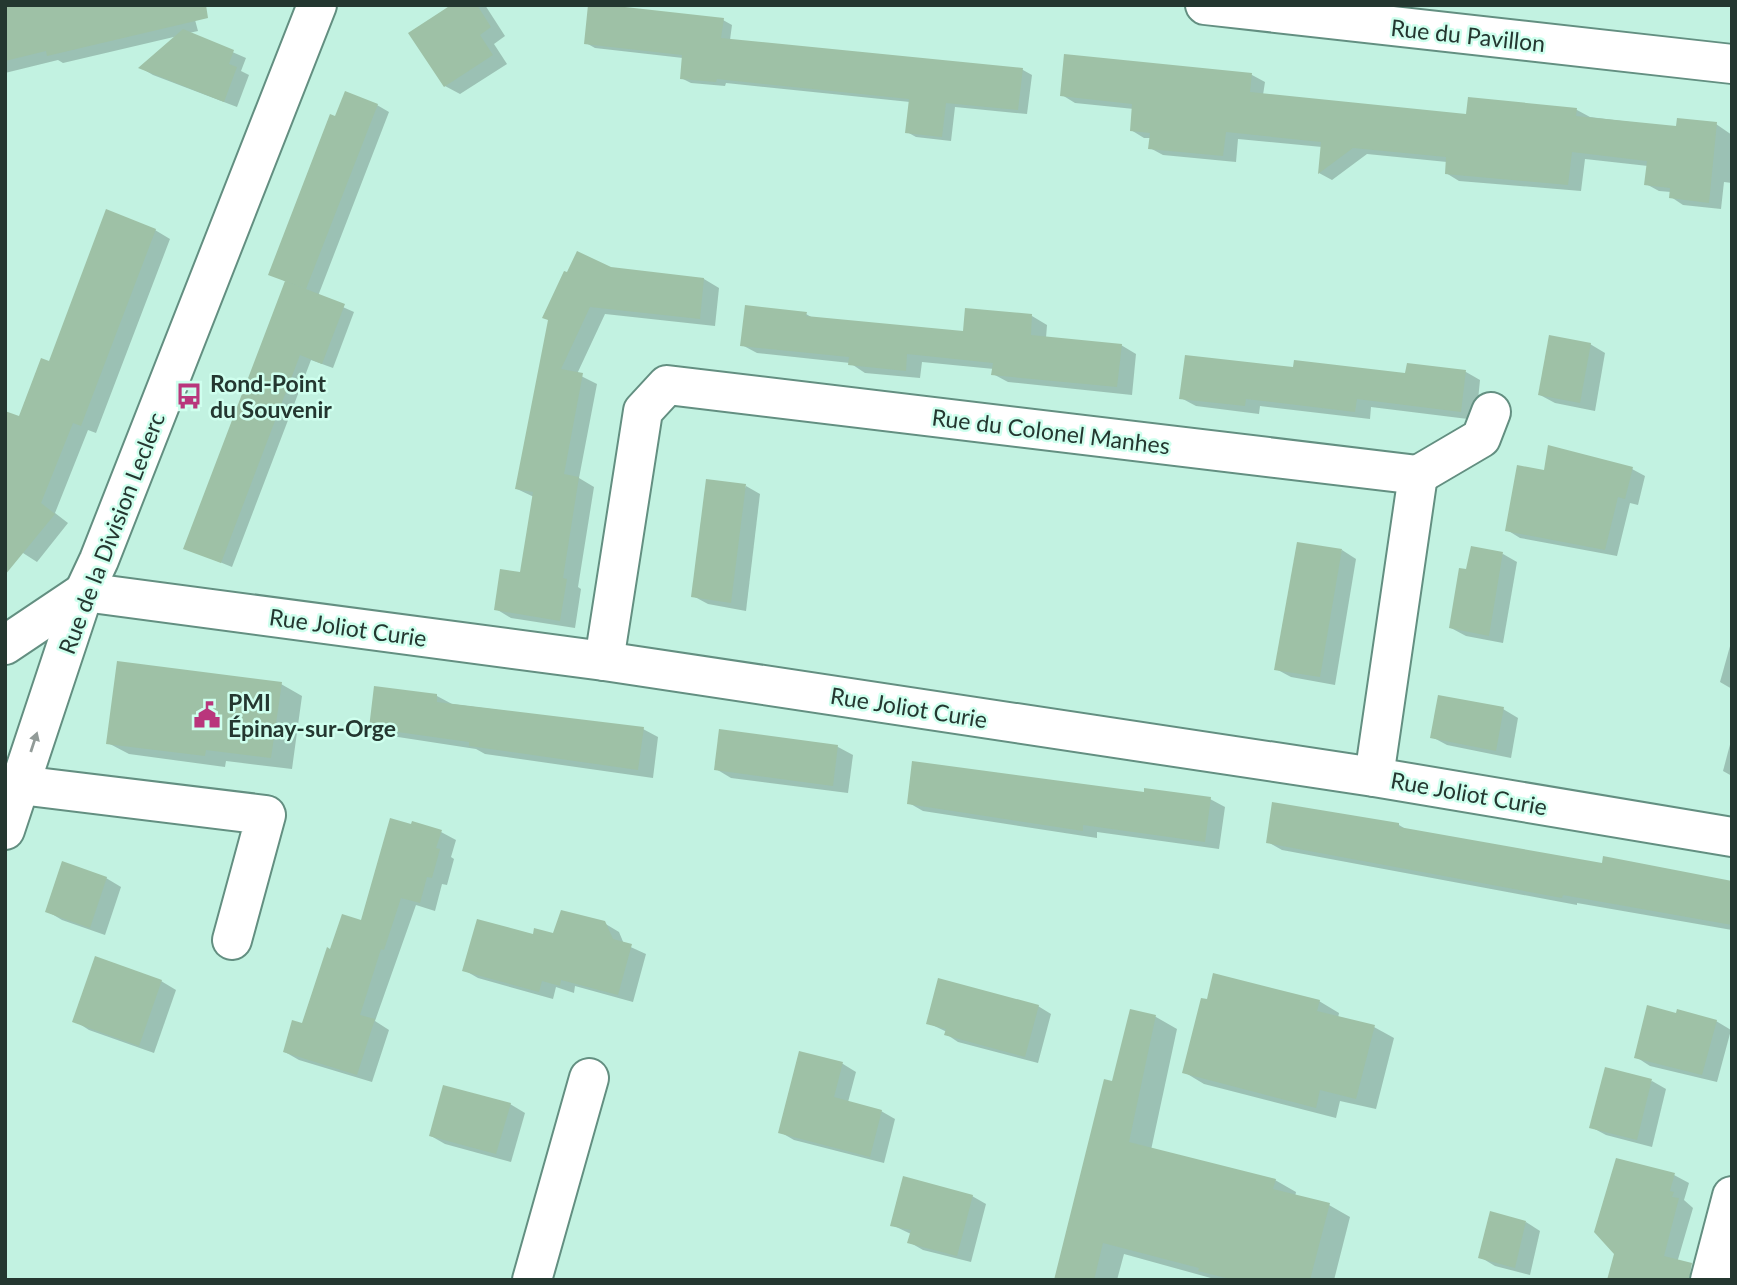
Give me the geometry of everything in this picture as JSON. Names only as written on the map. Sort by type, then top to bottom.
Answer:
[{"type":"street","name":"Rue de la Division Leclerc","points":[[5,830],[84,592],[99,561],[317,5]]},
{"type":"street","name":"Rue du Pavillon","points":[[1205,5],[1732,64]]},
{"type":"street","name":"Rue du Colonel Manhes","points":[[604,661],[643,411],[667,385],[1418,475]]},
{"type":"street","points":[[1374,777],[1418,475],[1481,438],[1491,412]]},
{"type":"street","points":[[5,645],[84,592]]},
{"type":"street","name":"Rue Joliot Curie","points":[[84,592],[604,661],[1374,777],[1732,837]]},
{"type":"street","points":[[20,785],[266,815],[232,940]]},
{"type":"street","points":[[532,1280],[589,1078]]},
{"type":"street","points":[[1710,1280],[1732,1196]]},
{"type":"building","points":[[5,5],[206,5],[208,18],[47,56],[46,51],[5,61]]},
{"type":"building","points":[[451,5],[477,5],[491,27],[480,35],[493,55],[444,87],[408,33]]},
{"type":"building","points":[[588,5],[724,18],[721,38],[1023,68],[1018,110],[946,103],[942,137],[905,133],[909,99],[717,79],[716,82],[680,79],[682,55],[584,44]]},
{"type":"building","points":[[183,29],[234,50],[229,64],[237,67],[224,102],[138,68]]},
{"type":"building","points":[[1064,54],[1252,73],[1250,92],[1466,114],[1468,97],[1577,108],[1576,116],[1676,126],[1677,118],[1717,122],[1709,203],[1669,198],[1670,188],[1644,185],[1647,161],[1572,152],[1568,185],[1445,174],[1446,157],[1353,148],[1318,174],[1321,142],[1226,132],[1223,156],[1148,149],[1150,133],[1130,131],[1132,104],[1060,96]]},
{"type":"building","points":[[345,91],[378,104],[306,289],[268,275],[330,114],[335,116]]},
{"type":"building","points":[[106,209],[156,229],[81,426],[73,423],[41,503],[55,514],[5,575],[5,411],[19,416],[41,358],[49,361]]},
{"type":"building","points":[[577,251],[611,267],[704,278],[700,319],[590,307],[561,369],[583,373],[564,474],[579,477],[563,578],[567,579],[560,621],[494,610],[500,569],[520,572],[533,492],[515,489],[548,320],[542,318],[564,271],[567,272]]},
{"type":"building","points":[[285,281],[345,304],[322,364],[300,355],[221,563],[183,549]]},
{"type":"building","points":[[745,305],[807,312],[806,316],[963,331],[965,308],[1032,314],[1031,335],[1122,344],[1117,387],[991,375],[993,363],[907,354],[906,371],[848,365],[849,357],[740,346]]},
{"type":"building","points":[[1549,335],[1591,343],[1580,403],[1538,395]]},
{"type":"building","points":[[1185,355],[1293,367],[1294,360],[1405,373],[1407,363],[1466,370],[1461,412],[1357,399],[1355,412],[1246,399],[1245,406],[1179,399]]},
{"type":"building","points":[[1548,445],[1633,467],[1625,499],[1618,497],[1605,550],[1505,531],[1517,465],[1544,470]]},
{"type":"building","points":[[706,479],[746,484],[731,603],[691,597]]},
{"type":"building","points":[[1297,542],[1342,549],[1320,677],[1274,670]]},
{"type":"building","points":[[1471,546],[1503,552],[1489,636],[1449,628],[1459,568],[1466,569]]},
{"type":"building","points":[[117,661],[282,682],[271,758],[206,750],[205,756],[106,744]]},
{"type":"building","points":[[374,686],[437,694],[437,702],[644,727],[638,770],[469,746],[469,742],[369,728]]},
{"type":"building","points":[[1438,695],[1504,707],[1496,751],[1430,738]]},
{"type":"building","points":[[719,729],[838,745],[833,786],[714,770]]},
{"type":"building","points":[[912,761],[1144,792],[1144,788],[1211,797],[1205,842],[1083,825],[1083,831],[907,804]]},
{"type":"building","points":[[1272,802],[1399,823],[1399,827],[1602,863],[1603,856],[1732,881],[1732,925],[1563,895],[1562,898],[1266,843]]},
{"type":"building","points":[[390,818],[442,830],[436,848],[440,849],[432,878],[427,877],[420,903],[401,898],[384,950],[381,949],[360,1015],[375,1019],[357,1075],[283,1052],[292,1020],[302,1023],[327,947],[330,949],[342,914],[361,920]]},
{"type":"building","points":[[62,861],[107,877],[90,928],[45,912]]},
{"type":"building","points":[[561,910],[605,921],[613,939],[632,944],[618,995],[561,980],[560,986],[542,981],[539,992],[462,971],[477,919],[533,934],[534,928],[553,933]]},
{"type":"building","points":[[95,956],[162,980],[139,1046],[72,1022]]},
{"type":"building","points":[[1213,973],[1320,1000],[1317,1011],[1375,1025],[1356,1099],[1320,1090],[1316,1108],[1182,1073],[1201,998],[1207,999]]},
{"type":"building","points":[[938,978],[1039,1005],[1025,1057],[944,1035],[946,1029],[926,1024]]},
{"type":"building","points":[[1647,1005],[1676,1013],[1677,1009],[1717,1020],[1702,1075],[1634,1058]]},
{"type":"building","points":[[1130,1009],[1156,1015],[1129,1142],[1276,1179],[1273,1189],[1330,1203],[1310,1280],[1234,1280],[1103,1243],[1094,1280],[1054,1280],[1104,1079],[1112,1081]]},
{"type":"building","points":[[799,1051],[843,1062],[834,1097],[882,1110],[870,1157],[778,1133]]},
{"type":"building","points":[[1605,1067],[1652,1079],[1637,1140],[1589,1128]]},
{"type":"building","points":[[443,1085],[511,1103],[496,1154],[429,1136]]},
{"type":"building","points":[[1616,1158],[1675,1173],[1670,1191],[1674,1192],[1672,1197],[1679,1198],[1664,1256],[1692,1263],[1689,1280],[1607,1280],[1614,1254],[1594,1232]]},
{"type":"building","points":[[903,1176],[973,1195],[957,1256],[907,1243],[911,1230],[890,1226]]},
{"type":"building","points":[[1490,1211],[1526,1221],[1515,1268],[1478,1258]]},
{"type":"place","name":"Rond-Point du Souvenir","points":[[189,396]]},
{"type":"place","name":"PMI Épinay-sur-Orge","points":[[207,715]]}]
